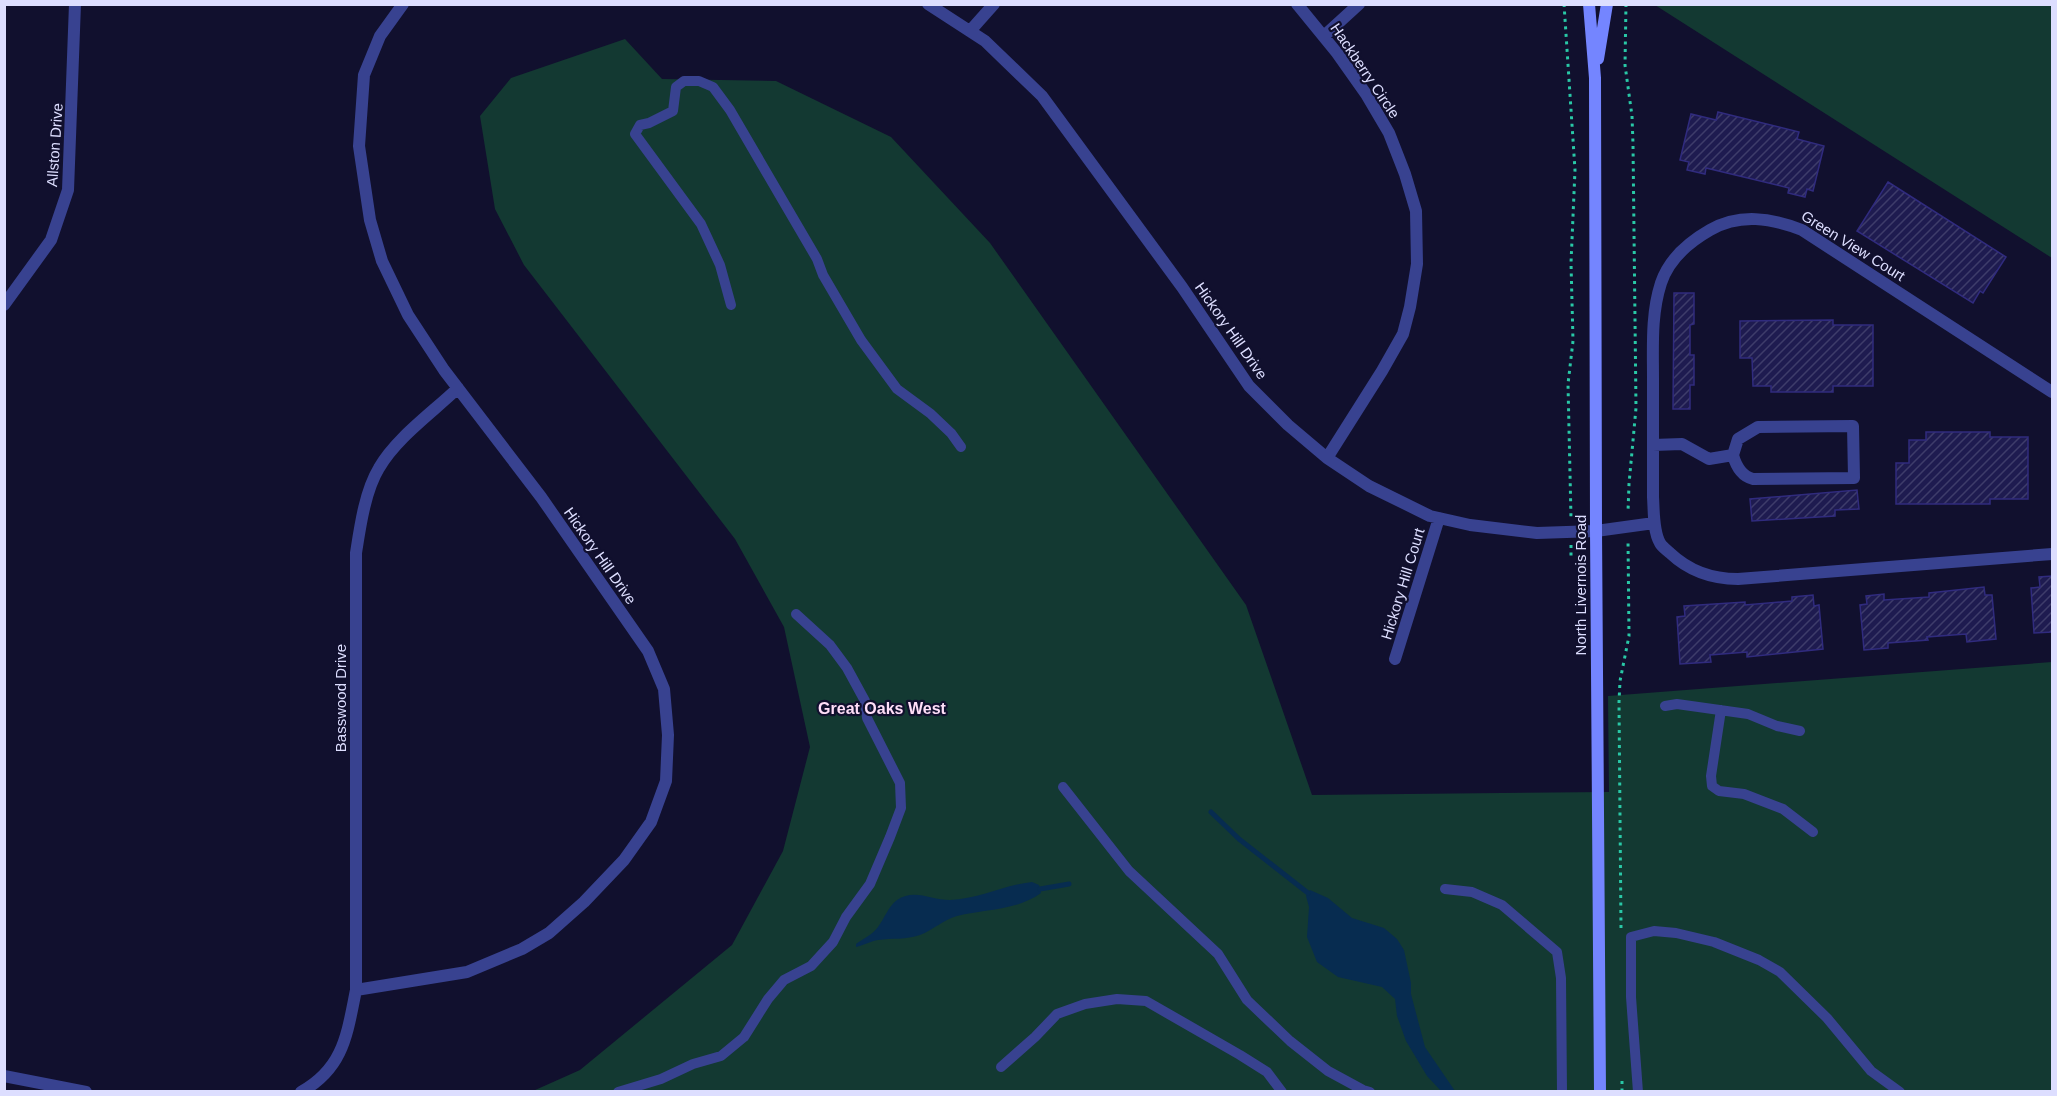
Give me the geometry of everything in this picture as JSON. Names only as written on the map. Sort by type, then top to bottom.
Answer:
[{"type":"main road","name":"North Livernois Road","points":[[1589,4],[1595,78],[1600,1092]]},
{"type":"main road","name":"North Livernois Road","points":[[1595,78],[1607,4]]},
{"type":"street","name":"Allston Drive","points":[[4,305],[51,240],[68,190],[75,4]]},
{"type":"street","name":"Hickory Hill Drive","points":[[356,990],[467,972],[522,949],[549,933],[584,902],[624,860],[651,822],[666,781],[668,735],[664,689],[648,651],[541,497],[458,388],[408,315],[382,261],[370,220],[359,146],[364,75],[380,36],[403,4]]},
{"type":"street","name":"Hickory Hill Drive","points":[[928,4],[985,41],[1042,96],[1182,287],[1249,386],[1288,425],[1327,458],[1369,486],[1430,516],[1470,525],[1537,533],[1596,531]]},
{"type":"street","points":[[970,31],[994,4]]},
{"type":"street","name":"Hackberry Circle","points":[[1297,4],[1324,36],[1366,94],[1389,133],[1416,211],[1417,264],[1403,334],[1327,458]]},
{"type":"street","points":[[1324,36],[1359,4]]},
{"type":"street","name":"Green View Court","points":[[2052,392],[1802,230],[1781,222],[1760,218],[1736,220],[1715,227],[1692,240],[1676,256],[1661,281],[1653,318],[1654,522],[1660,543],[1676,559],[1695,571],[1726,579],[2052,554]]},
{"type":"street","name":"Basswood Drive","points":[[301,1092],[316,1083],[331,1068],[345,1043],[356,990],[356,553],[363,511],[378,468],[400,442],[458,388]]},
{"type":"street","points":[[1853,426],[1854,478],[1753,479],[1747,477],[1737,467],[1733,455],[1738,440],[1758,427],[1853,426]]},
{"type":"street","points":[[1653,445],[1682,444],[1708,459],[1733,455]]},
{"type":"street","name":"Hickory Hill Court","points":[[1395,659],[1439,518]]},
{"type":"street","points":[[1596,531],[1654,522]]},
{"type":"street","points":[[4,1076],[86,1092]]},
{"type":"lane","points":[[731,305],[720,265],[701,224],[635,134],[640,125],[673,111],[676,87],[684,81],[699,81],[712,87],[730,110],[817,259],[828,285],[861,340],[897,389],[951,433],[961,447]]},
{"type":"lane","points":[[618,1092],[721,1056],[744,1037],[768,999],[784,980],[810,966],[833,942],[846,917],[870,884],[901,808],[900,783],[867,718],[865,701],[847,668],[830,645],[796,614]]},
{"type":"lane","points":[[1665,706],[1677,704],[1748,714],[1777,726],[1800,731]]},
{"type":"lane","points":[[1721,710],[1711,777],[1712,786],[1719,791],[1744,794],[1783,809],[1813,832]]},
{"type":"lane","points":[[1063,787],[1129,871],[1218,954],[1247,1000],[1290,1041],[1328,1071],[1370,1092]]},
{"type":"lane","points":[[1445,889],[1472,892],[1502,905],[1557,952],[1561,978],[1562,1092]]},
{"type":"lane","points":[[1638,1092],[1631,997],[1631,937],[1654,931],[1714,942],[1759,960],[1780,972],[1827,1018],[1871,1071],[1900,1092]]},
{"type":"lane","points":[[1001,1067],[1057,1014],[1085,1004],[1117,999],[1136,1000],[1146,1001],[1240,1054],[1267,1072],[1282,1092]]},
{"type":"path","points":[[1564,4],[1575,170],[1571,263],[1573,341],[1568,395],[1571,557]]},
{"type":"path","points":[[1621,938],[1619,702],[1620,681],[1629,636],[1629,483],[1636,408],[1633,144],[1632,116],[1625,65],[1626,4]]},
{"type":"path","points":[[1622,1080],[1622,1092]]},
{"type":"green space","points":[[1655,5],[2052,5],[2052,258]]},
{"type":"green space","points":[[625,39],[662,79],[776,81],[891,137],[990,243],[1246,605],[1312,795],[1609,792],[1608,696],[2052,662],[2052,1091],[533,1091],[580,1070],[732,945],[783,851],[810,747],[784,627],[735,539],[524,265],[495,209],[480,116],[511,78]]},
{"type":"water","points":[[1032,882],[1039,885],[1041,893],[1021,903],[957,916],[915,937],[878,940],[856,947],[856,944],[876,930],[894,903],[903,897],[916,895],[943,900],[961,899]]},
{"type":"water","points":[[1310,890],[1328,898],[1352,918],[1384,928],[1397,939],[1404,950],[1411,994],[1425,1047],[1455,1091],[1441,1091],[1427,1076],[1406,1041],[1397,1016],[1395,999],[1382,987],[1338,977],[1317,962],[1307,937],[1309,907],[1306,896]]},
{"type":"building","points":[[1718,112],[1799,132],[1797,139],[1824,146],[1813,191],[1807,189],[1805,197],[1788,193],[1789,188],[1706,168],[1705,174],[1687,170],[1689,162],[1680,160],[1691,114],[1716,120]]},
{"type":"building","points":[[1888,182],[2006,257],[1983,293],[1980,291],[1973,303],[1857,231]]},
{"type":"building","points":[[1674,293],[1694,293],[1694,324],[1690,325],[1690,355],[1694,355],[1694,385],[1690,385],[1690,409],[1673,409]]},
{"type":"building","points":[[1833,320],[1833,325],[1873,325],[1873,386],[1833,386],[1833,392],[1771,392],[1771,386],[1753,386],[1752,358],[1740,358],[1740,321]]},
{"type":"building","points":[[1926,432],[1990,432],[1990,437],[2028,437],[2028,499],[1990,499],[1990,504],[1896,504],[1896,463],[1909,463],[1909,440],[1926,440]]},
{"type":"building","points":[[1857,490],[1859,509],[1835,510],[1835,516],[1752,521],[1750,499]]},
{"type":"building","points":[[2052,576],[2052,632],[2034,633],[2031,588],[2040,587],[2039,577]]},
{"type":"building","points":[[1984,587],[1985,595],[1992,595],[1996,639],[1967,642],[1966,634],[1927,637],[1928,640],[1888,643],[1888,648],[1864,650],[1860,605],[1867,604],[1866,596],[1884,594],[1884,600],[1929,597],[1929,593]]},
{"type":"building","points":[[1813,595],[1814,606],[1819,605],[1823,649],[1747,657],[1747,652],[1710,655],[1711,662],[1680,664],[1677,617],[1685,616],[1684,606],[1745,602],[1745,605],[1792,601],[1792,597]]},
{"type":"waterway","points":[[1211,812],[1239,839],[1308,893]]},
{"type":"waterway","points":[[1040,889],[1069,884]]},
{"type":"district","name":"Great Oaks West","points":[[882,708]]}]
